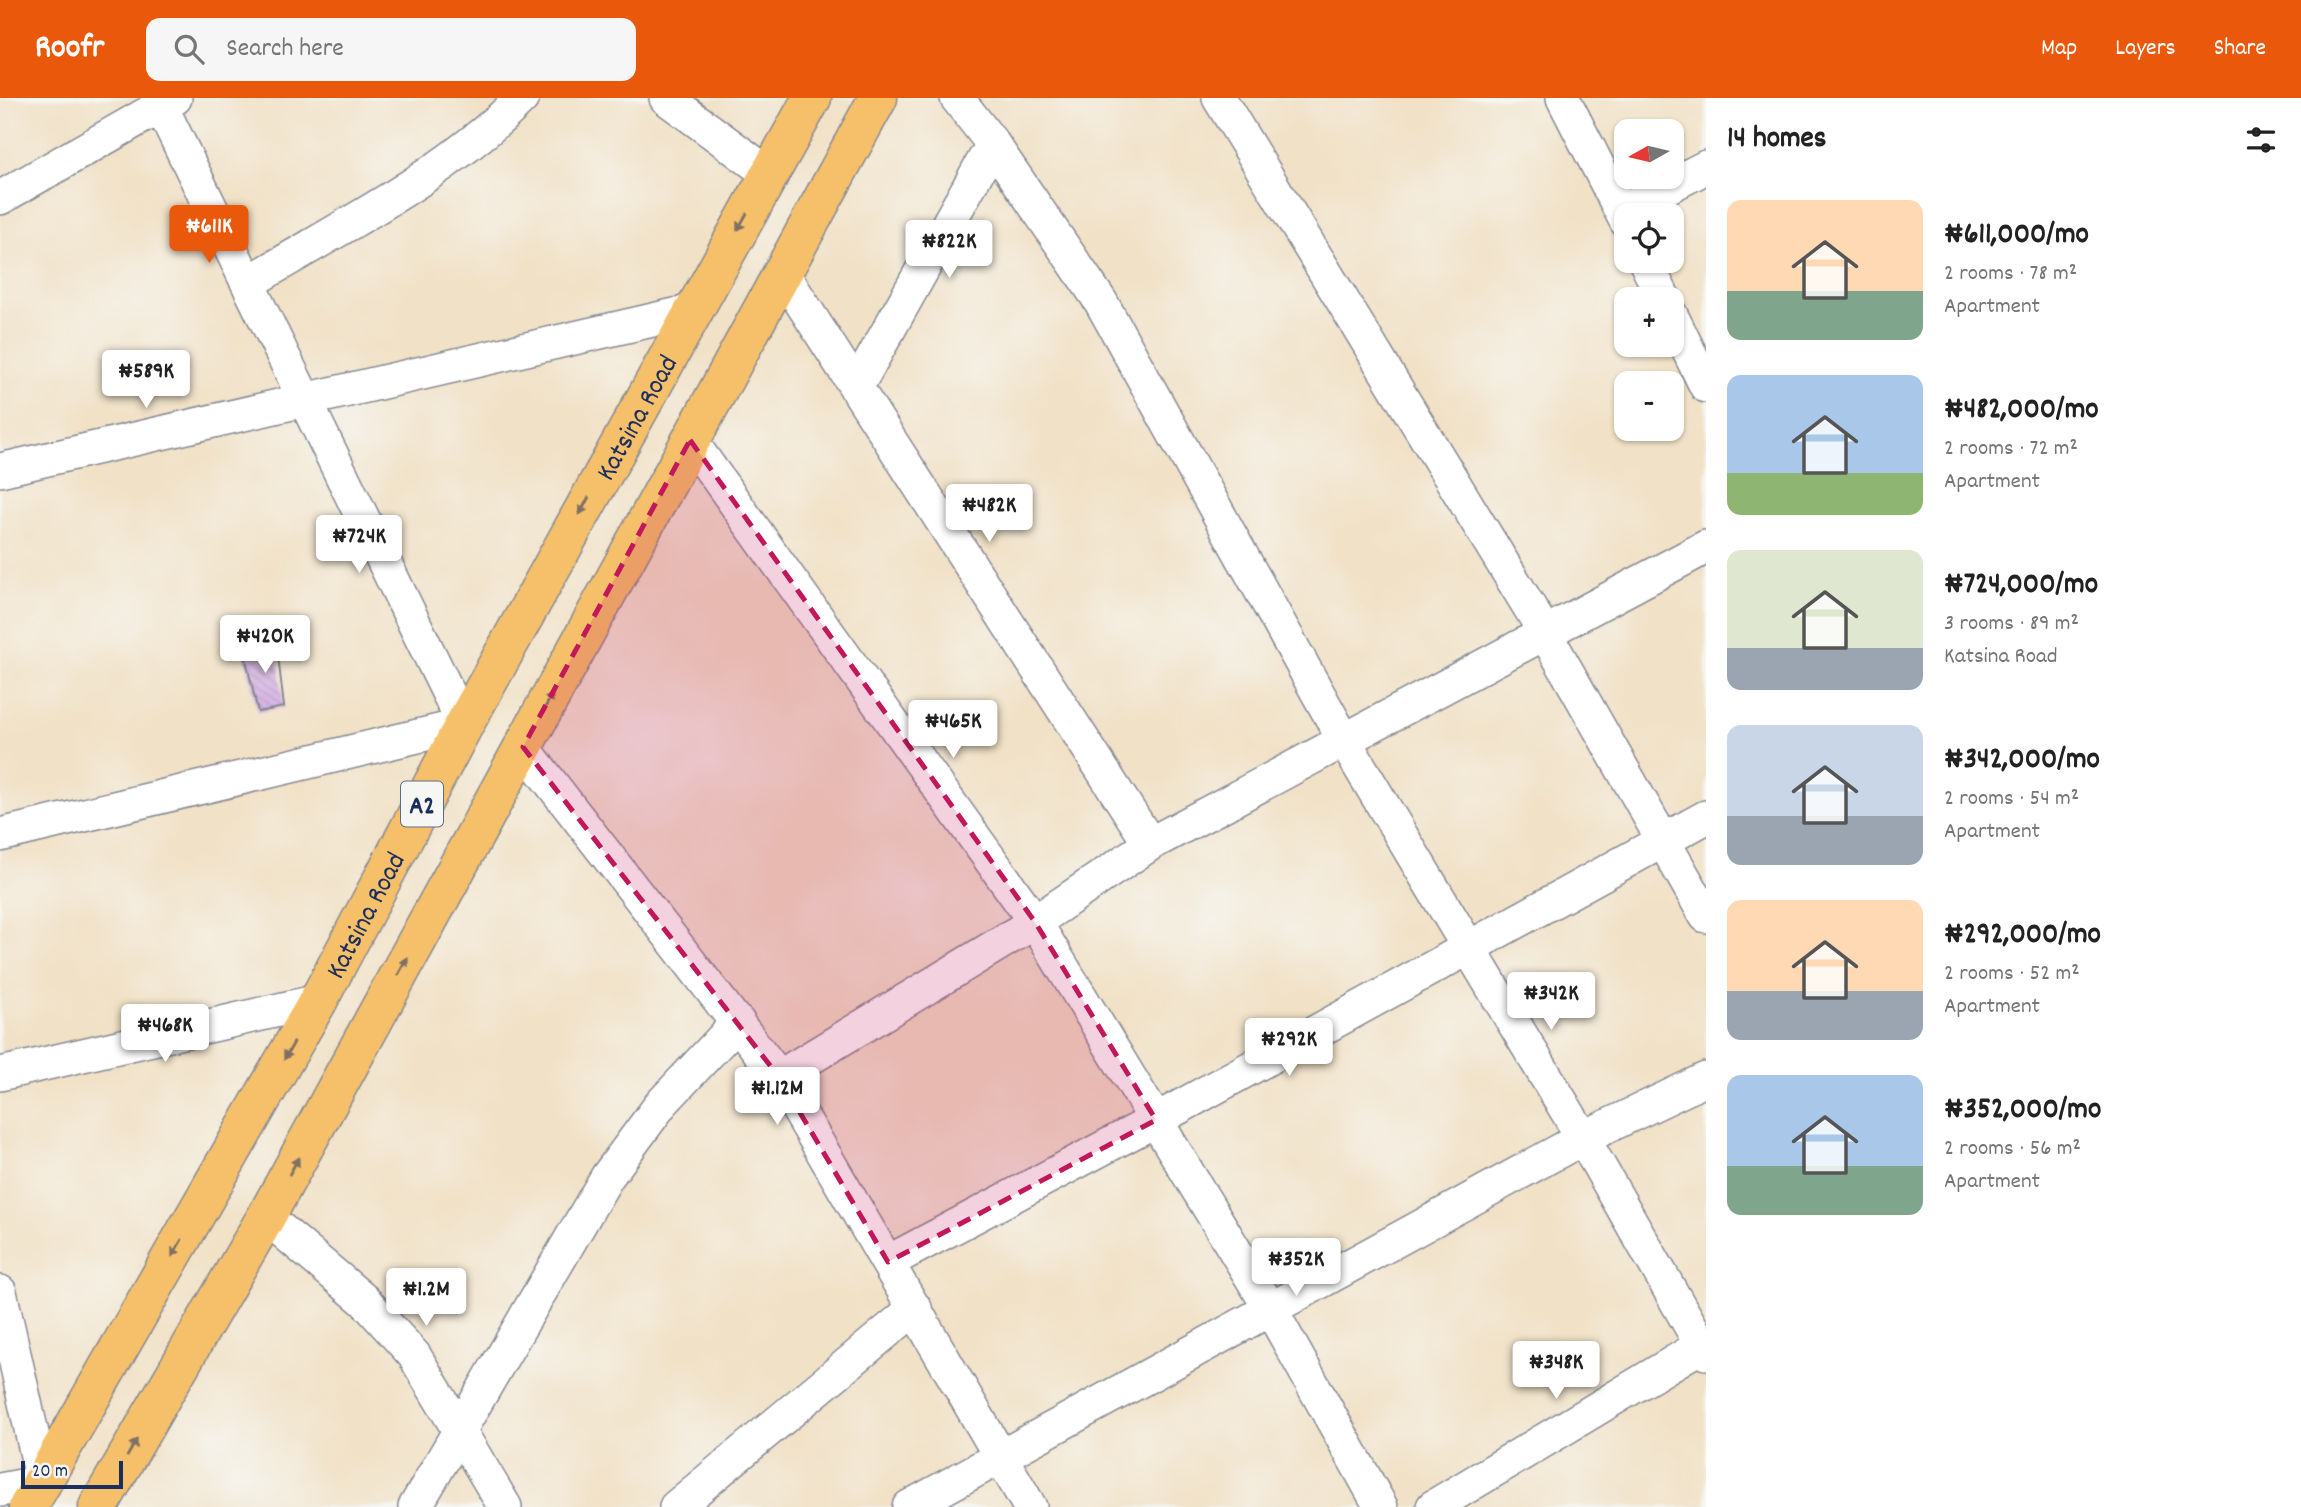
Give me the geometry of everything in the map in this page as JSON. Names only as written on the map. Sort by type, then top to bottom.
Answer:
[{"type":"highway","name":"Katsina Road","points":[[36,1494],[318,1002],[464,725],[691,311],[812,98]]},
{"type":"highway","name":"A2","points":[[98,1507],[266,1217],[878,98]]},
{"type":"street","points":[[247,283],[428,175],[494,126],[522,98]]},
{"type":"street","points":[[666,98],[769,174]]},
{"type":"street","points":[[957,98],[993,144],[1101,302],[1345,742],[1583,1138],[1705,1348],[1433,1507]]},
{"type":"street","points":[[1219,98],[1544,631],[1662,844],[1706,916]]},
{"type":"street","points":[[1563,98],[1616,203]]},
{"type":"street","points":[[0,835],[464,725],[304,402],[165,101],[4,186]]},
{"type":"street","points":[[856,388],[993,144]]},
{"type":"street","points":[[1645,203],[1706,167]]},
{"type":"street","points":[[783,274],[1150,844]]},
{"type":"street","points":[[0,470],[691,311]]},
{"type":"street","points":[[1684,341],[1706,386]]},
{"type":"street","points":[[690,440],[1035,922],[1270,1308],[1381,1507]]},
{"type":"street","points":[[779,1077],[1035,922],[1150,844],[1345,742],[1544,631],[1706,547]]},
{"type":"street","points":[[523,747],[779,1077],[1030,1507]]},
{"type":"street","points":[[888,1262],[1156,1120],[1662,844],[1706,817]]},
{"type":"street","points":[[0,1074],[318,1002]]},
{"type":"street","points":[[415,1507],[607,1177],[661,1104],[738,1022]]},
{"type":"street","points":[[909,1507],[1583,1138],[1706,1080]]},
{"type":"street","points":[[266,1217],[365,1301],[414,1355],[505,1507]]},
{"type":"street","points":[[0,1292],[36,1494],[0,1490]]},
{"type":"street","points":[[676,1507],[915,1308]]},
{"type":"highlighted area","points":[[690,440],[1035,922],[1156,1120],[888,1262],[779,1077],[523,747]]},
{"type":"building","points":[[276,639],[284,707],[258,712],[243,647]]}]
